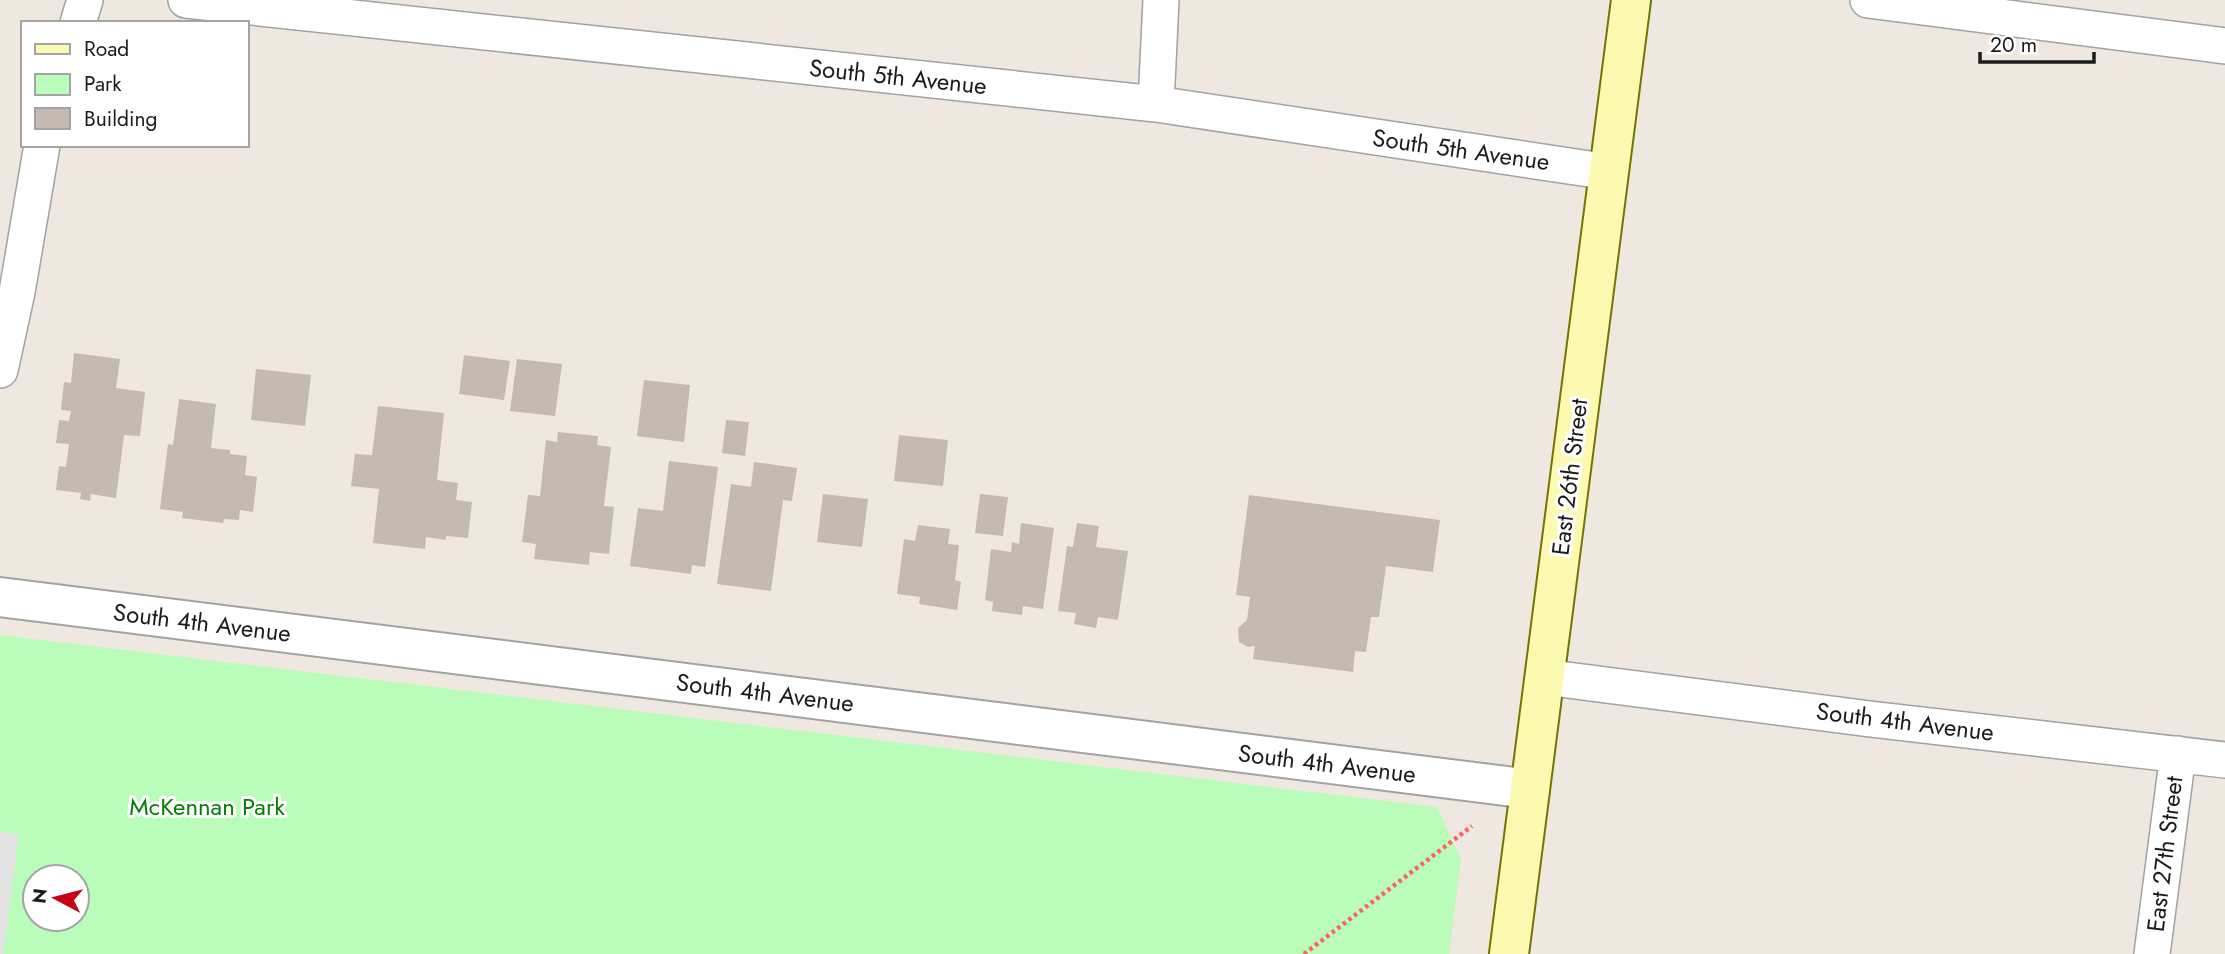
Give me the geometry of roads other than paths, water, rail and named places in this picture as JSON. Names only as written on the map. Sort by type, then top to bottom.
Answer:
[{"type":"main road","name":"East 26th Street","points":[[1509,954],[1631,0]]},
{"type":"street","points":[[79,21],[85,0]]},
{"type":"street","name":"South 5th Avenue","points":[[186,0],[1156,104],[1609,172]]},
{"type":"street","points":[[1156,104],[1161,0]]},
{"type":"street","points":[[1868,0],[2225,46]]},
{"type":"street","points":[[0,370],[17,292],[42,147]]},
{"type":"street","name":"South 4th Avenue","points":[[0,597],[1530,789]]},
{"type":"street","name":"South 4th Avenue","points":[[1544,677],[2225,760]]},
{"type":"street","name":"East 27th Street","points":[[2152,954],[2178,754]]},
{"type":"park label","name":"McKennan Park","points":[[207,807]]}]
